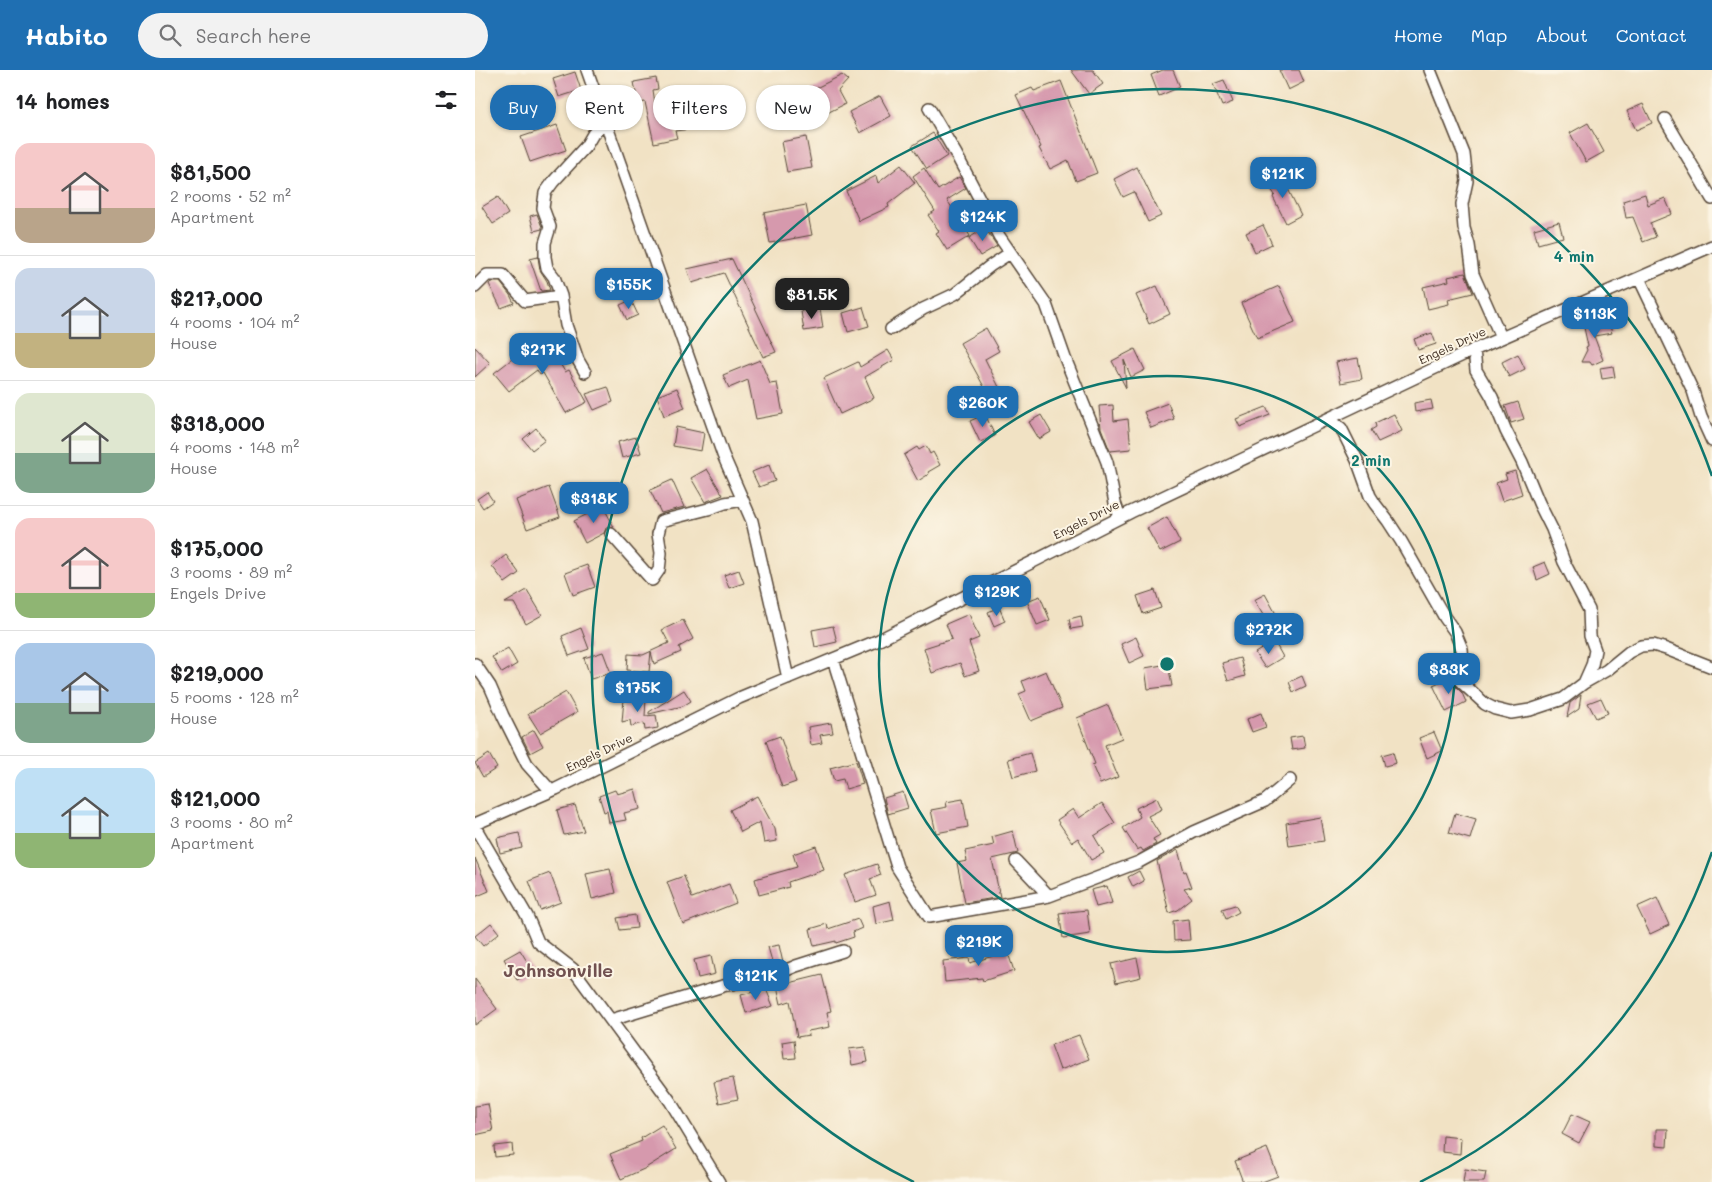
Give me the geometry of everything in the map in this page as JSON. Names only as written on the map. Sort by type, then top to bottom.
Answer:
[{"type":"street","points":[[587,70],[592,85]]},
{"type":"street","points":[[1430,70],[1464,154],[1467,181],[1462,204],[1464,228],[1469,245],[1473,274],[1501,337]]},
{"type":"street","points":[[929,108],[956,154],[999,236],[1046,304],[1065,358],[1107,462],[1120,518]]},
{"type":"street","points":[[1665,119],[1712,199]]},
{"type":"street","points":[[585,372],[578,360],[566,325],[561,296],[554,277],[547,268],[545,243],[550,227],[543,208],[545,193],[586,146],[597,130]]},
{"type":"street","points":[[609,130],[723,455],[752,521],[788,678]]},
{"type":"street","name":"Engels Drive","points":[[475,826],[551,791],[739,698],[879,640],[1120,518],[1474,349],[1712,246]]},
{"type":"street","points":[[891,329],[923,309],[955,294],[990,266],[1010,253]]},
{"type":"street","points":[[475,287],[487,275],[503,275],[525,300],[561,296]]},
{"type":"street","points":[[1639,278],[1693,391],[1701,417],[1712,441]]},
{"type":"street","points":[[1474,349],[1476,370],[1492,397],[1505,431],[1522,462],[1552,529],[1564,562],[1589,610],[1590,636],[1595,650],[1592,665],[1584,683]]},
{"type":"street","points":[[1328,418],[1341,428],[1357,460],[1375,504],[1401,540],[1436,604],[1455,632],[1461,649],[1464,672],[1458,679],[1485,704],[1511,713],[1530,710],[1563,699],[1584,683],[1607,670],[1623,656],[1641,646],[1653,645],[1712,667]]},
{"type":"street","points":[[611,534],[652,580],[659,570],[661,553],[658,534],[661,521],[708,510],[725,503],[743,500]]},
{"type":"street","points":[[833,659],[897,867],[929,918],[1049,896],[1139,862],[1194,832],[1265,801],[1290,780]]},
{"type":"street","points":[[475,664],[490,686],[527,764],[551,791]]},
{"type":"street","points":[[475,826],[527,916],[538,942],[573,969],[670,1101],[719,1182]]},
{"type":"street","points":[[1016,861],[1049,896]]},
{"type":"street","points":[[611,1020],[723,986],[777,974],[843,950]]},
{"type":"building","points":[[1071,70],[1093,70],[1103,84],[1089,94]]},
{"type":"building","points":[[1163,70],[1173,70],[1180,87],[1159,96],[1151,75]]},
{"type":"building","points":[[1279,70],[1299,70],[1304,82],[1288,90]]},
{"type":"building","points":[[575,72],[579,85],[566,85],[566,95],[559,97],[553,79]]},
{"type":"building","points":[[842,75],[848,80],[838,91],[845,104],[830,112],[830,85],[822,85]]},
{"type":"building","points":[[656,78],[657,85],[653,85],[653,130],[683,130],[675,131],[677,138],[654,143],[645,102],[643,102],[643,85],[635,85],[634,82]]},
{"type":"building","points":[[1224,80],[1233,102],[1222,106],[1213,84]]},
{"type":"building","points":[[1061,81],[1097,173],[1076,181],[1068,160],[1050,169],[1016,95],[1032,88],[1034,91]]},
{"type":"building","points":[[880,96],[891,116],[860,133],[849,112]]},
{"type":"building","points":[[1643,104],[1652,123],[1636,130],[1627,111]]},
{"type":"building","points":[[1588,123],[1604,152],[1586,162],[1570,133]]},
{"type":"building","points":[[556,125],[566,150],[530,162],[521,137],[542,130],[556,130]]},
{"type":"building","points":[[933,133],[947,156],[927,169],[912,146]]},
{"type":"building","points":[[806,137],[812,168],[787,172],[781,142]]},
{"type":"building","points":[[901,165],[915,183],[888,204],[889,207],[859,221],[846,191],[876,176],[878,183]]},
{"type":"building","points":[[1137,167],[1161,216],[1148,222],[1134,192],[1123,197],[1114,179]]},
{"type":"building","points":[[924,168],[938,190],[959,177],[966,188],[947,200],[970,236],[947,250],[936,233],[939,231],[928,215],[935,211],[913,176]]},
{"type":"building","points":[[1274,173],[1286,190],[1288,189],[1301,215],[1286,223],[1273,197],[1275,195],[1264,179]]},
{"type":"building","points":[[1645,194],[1648,205],[1665,198],[1672,214],[1650,223],[1656,237],[1643,242],[1633,217],[1626,218],[1623,201]]},
{"type":"building","points":[[498,197],[508,214],[493,224],[482,207]]},
{"type":"building","points":[[806,205],[812,235],[770,243],[764,213]]},
{"type":"building","points":[[537,214],[542,229],[534,231],[530,216]]},
{"type":"building","points":[[1559,222],[1563,237],[1538,244],[1534,229]]},
{"type":"building","points":[[1263,225],[1272,244],[1255,252],[1246,233]]},
{"type":"building","points":[[985,228],[997,246],[980,256],[969,238]]},
{"type":"building","points":[[538,257],[540,270],[550,290],[541,291],[530,259]]},
{"type":"building","points":[[732,259],[776,352],[763,357],[724,273],[692,283],[687,269]]},
{"type":"building","points":[[1465,273],[1473,293],[1448,299],[1449,304],[1428,309],[1423,287],[1449,281],[1448,277]]},
{"type":"building","points":[[500,282],[514,303],[501,308],[489,284]]},
{"type":"building","points":[[1157,286],[1170,314],[1149,324],[1136,295]]},
{"type":"building","points":[[1279,286],[1295,322],[1257,338],[1241,303]]},
{"type":"building","points":[[631,300],[638,315],[627,320],[620,305]]},
{"type":"building","points":[[863,307],[869,326],[848,332],[843,313]]},
{"type":"building","points":[[820,308],[823,328],[804,331],[801,311]]},
{"type":"building","points":[[1607,316],[1612,333],[1594,336],[1603,360],[1592,365],[1590,362],[1581,362],[1588,346],[1583,323]]},
{"type":"building","points":[[986,328],[999,351],[985,359],[1000,389],[988,394],[960,343]]},
{"type":"building","points":[[1432,333],[1436,344],[1418,350],[1414,339]]},
{"type":"building","points":[[546,340],[565,372],[569,370],[587,402],[566,413],[543,373],[540,375],[537,370],[509,391],[494,373],[516,356]]},
{"type":"building","points":[[475,347],[490,363],[475,377]]},
{"type":"building","points":[[1135,349],[1145,370],[1131,377],[1124,360],[1126,388],[1112,361]]},
{"type":"building","points":[[888,350],[894,360],[865,377],[874,398],[840,414],[824,378],[858,362],[860,367]]},
{"type":"building","points":[[1518,354],[1525,369],[1509,377],[1502,362]]},
{"type":"building","points":[[1358,358],[1362,379],[1341,383],[1336,362]]},
{"type":"building","points":[[760,360],[770,384],[777,383],[783,414],[756,419],[748,380],[729,388],[723,375]]},
{"type":"building","points":[[1613,366],[1615,377],[1602,379],[1600,368]]},
{"type":"building","points":[[608,387],[613,402],[594,410],[586,394]]},
{"type":"building","points":[[677,388],[685,408],[664,416],[657,396]]},
{"type":"building","points":[[1431,400],[1433,409],[1415,412],[1414,403]]},
{"type":"building","points":[[1518,402],[1524,419],[1511,423],[1505,406]]},
{"type":"building","points":[[1168,403],[1174,419],[1151,428],[1144,412]]},
{"type":"building","points":[[1113,405],[1114,421],[1128,419],[1131,449],[1110,451],[1101,428],[1099,406]]},
{"type":"building","points":[[1266,407],[1270,415],[1240,427],[1236,419]]},
{"type":"building","points":[[985,414],[995,436],[980,442],[970,421]]},
{"type":"building","points":[[1394,414],[1402,431],[1378,442],[1371,430],[1376,427],[1375,423]]},
{"type":"building","points":[[1041,415],[1051,432],[1039,439],[1029,422]]},
{"type":"building","points":[[676,427],[704,433],[701,451],[673,446]]},
{"type":"building","points":[[536,428],[545,440],[532,450],[523,439]]},
{"type":"building","points":[[636,437],[641,453],[622,458],[618,442]]},
{"type":"building","points":[[926,446],[930,454],[933,452],[940,465],[918,481],[904,455],[917,447],[919,450]]},
{"type":"building","points":[[769,465],[775,481],[759,487],[752,472]]},
{"type":"building","points":[[707,469],[723,495],[705,502],[691,478]]},
{"type":"building","points":[[1515,471],[1522,494],[1502,501],[1496,483],[1507,479],[1505,474]]},
{"type":"building","points":[[672,480],[684,507],[661,513],[650,490]]},
{"type":"building","points":[[549,487],[560,517],[527,529],[516,500]]},
{"type":"building","points":[[487,492],[493,501],[483,508],[477,499]]},
{"type":"building","points":[[603,506],[614,527],[606,528],[604,533],[585,543],[574,521]]},
{"type":"building","points":[[1167,517],[1180,542],[1160,552],[1147,528]]},
{"type":"building","points":[[506,555],[519,573],[505,583],[492,566]]},
{"type":"building","points":[[1545,562],[1550,574],[1537,580],[1533,567]]},
{"type":"building","points":[[587,565],[595,587],[573,595],[565,573]]},
{"type":"building","points":[[739,570],[744,583],[729,588],[724,575]]},
{"type":"building","points":[[527,590],[542,615],[526,624],[514,603],[505,603]]},
{"type":"building","points":[[1155,590],[1161,608],[1143,614],[1137,596]]},
{"type":"building","points":[[1265,594],[1276,614],[1266,620],[1254,600]]},
{"type":"building","points":[[1040,596],[1050,620],[1037,625],[1027,601]]},
{"type":"building","points":[[999,607],[1005,621],[994,626],[988,612]]},
{"type":"building","points":[[969,614],[979,638],[969,642],[979,671],[965,676],[960,663],[932,673],[924,648],[952,639],[946,624]]},
{"type":"building","points":[[1081,616],[1083,627],[1071,629],[1069,619]]},
{"type":"building","points":[[683,620],[693,639],[679,647],[681,652],[654,664],[651,652],[649,672],[627,670],[628,654],[643,655],[669,643],[662,630]]},
{"type":"building","points":[[833,626],[837,642],[815,647],[812,630]]},
{"type":"building","points":[[581,628],[589,649],[569,656],[562,636]]},
{"type":"building","points":[[1136,637],[1144,656],[1129,663],[1121,644]]},
{"type":"building","points":[[1274,641],[1283,657],[1265,668],[1255,653]]},
{"type":"building","points":[[508,648],[517,664],[502,673],[492,657]]},
{"type":"building","points":[[603,652],[611,673],[591,679],[584,658]]},
{"type":"building","points":[[1240,658],[1245,676],[1228,681],[1222,663]]},
{"type":"building","points":[[1168,664],[1172,686],[1148,689],[1145,668]]},
{"type":"building","points":[[1046,671],[1062,708],[1031,721],[1019,694],[1026,691],[1022,681]]},
{"type":"building","points":[[1302,676],[1306,686],[1293,692],[1289,682]]},
{"type":"building","points":[[1451,677],[1451,682],[1462,693],[1466,702],[1446,712],[1433,685]]},
{"type":"building","points":[[684,690],[691,701],[683,706],[649,714],[649,712]]},
{"type":"building","points":[[566,692],[577,712],[540,733],[528,714]]},
{"type":"building","points":[[1581,695],[1579,709],[1567,717],[1570,703]]},
{"type":"building","points":[[629,697],[646,699],[645,716],[656,715],[658,728],[645,730],[644,723],[631,726],[630,720],[622,722],[624,699]]},
{"type":"building","points":[[1601,698],[1608,713],[1596,718],[1588,703]]},
{"type":"building","points":[[1108,705],[1122,738],[1105,745],[1118,777],[1100,784],[1092,765],[1095,764],[1077,718]]},
{"type":"building","points":[[1261,713],[1266,727],[1252,732],[1247,719]]},
{"type":"building","points":[[831,723],[833,733],[820,735],[822,743],[811,745],[808,727]]},
{"type":"building","points":[[534,730],[543,746],[530,753],[522,737]]},
{"type":"building","points":[[1434,732],[1442,751],[1427,758],[1419,738]]},
{"type":"building","points":[[780,736],[796,782],[782,787],[766,741]]},
{"type":"building","points":[[1303,736],[1305,748],[1292,750],[1290,738]]},
{"type":"building","points":[[1393,752],[1396,763],[1385,766],[1382,755]]},
{"type":"building","points":[[1030,753],[1035,771],[1013,777],[1008,759]]},
{"type":"building","points":[[489,754],[497,768],[483,777],[475,763]]},
{"type":"building","points":[[856,761],[863,784],[846,789],[843,779],[834,781],[830,768]]},
{"type":"building","points":[[635,789],[640,809],[624,813],[626,820],[609,823],[607,811],[604,812],[599,796],[615,790],[617,794]]},
{"type":"building","points":[[903,792],[908,808],[888,814],[884,798]]},
{"type":"building","points":[[757,796],[775,829],[777,841],[764,843],[760,822],[741,832],[730,810]]},
{"type":"building","points":[[1157,798],[1162,809],[1148,816],[1160,835],[1153,839],[1156,844],[1143,851],[1141,848],[1137,850],[1123,828],[1140,817],[1136,808]]},
{"type":"building","points":[[963,799],[968,827],[936,833],[931,810],[947,807],[946,802]]},
{"type":"building","points":[[1102,803],[1115,823],[1094,836],[1104,853],[1091,860],[1078,838],[1072,842],[1057,820],[1073,809],[1079,818]]},
{"type":"building","points":[[575,805],[584,831],[564,835],[557,810]]},
{"type":"building","points":[[1455,813],[1476,819],[1470,839],[1449,833]]},
{"type":"building","points":[[1320,817],[1324,841],[1289,846],[1286,823]]},
{"type":"building","points":[[1013,831],[1018,853],[992,859],[1000,897],[965,903],[957,863],[967,861],[965,851],[994,845],[992,837]]},
{"type":"building","points":[[519,833],[522,848],[500,853],[497,838]]},
{"type":"building","points":[[816,846],[824,870],[788,882],[789,887],[759,895],[755,879],[797,867],[793,854]]},
{"type":"building","points":[[1178,850],[1184,872],[1186,871],[1192,887],[1184,889],[1192,899],[1178,910],[1169,913],[1157,861]]},
{"type":"building","points":[[475,858],[489,891],[475,897]]},
{"type":"building","points":[[877,864],[881,875],[870,879],[876,895],[855,902],[845,875]]},
{"type":"building","points":[[610,869],[616,893],[592,899],[586,874]]},
{"type":"building","points":[[1139,871],[1144,881],[1133,887],[1128,877]]},
{"type":"building","points":[[550,873],[561,902],[540,910],[529,881]]},
{"type":"building","points":[[684,876],[692,898],[729,884],[736,903],[683,924],[667,882]]},
{"type":"building","points":[[1107,886],[1112,903],[1096,907],[1091,890]]},
{"type":"building","points":[[1657,898],[1669,925],[1650,934],[1637,907]]},
{"type":"building","points":[[890,901],[894,920],[876,924],[873,906]]},
{"type":"building","points":[[1235,905],[1239,912],[1226,919],[1222,909]]},
{"type":"building","points":[[1087,910],[1090,934],[1063,938],[1059,913]]},
{"type":"building","points":[[635,915],[637,928],[620,930],[617,918]]},
{"type":"building","points":[[858,919],[862,928],[853,932],[854,937],[836,943],[836,941],[814,946],[810,929],[827,924],[828,929]]},
{"type":"building","points":[[1188,919],[1190,940],[1174,941],[1173,921]]},
{"type":"building","points":[[491,923],[499,933],[483,946],[475,936]]},
{"type":"building","points":[[779,945],[783,963],[773,965],[768,947]]},
{"type":"building","points":[[1006,947],[1014,971],[983,981],[982,978],[945,982],[943,961],[969,958],[970,963],[993,956],[991,952]]},
{"type":"building","points":[[520,950],[533,971],[517,980],[504,959]]},
{"type":"building","points":[[711,956],[715,974],[698,978],[694,960]]},
{"type":"building","points":[[1137,958],[1141,977],[1116,983],[1111,964]]},
{"type":"building","points":[[822,975],[831,1011],[827,1012],[830,1027],[808,1031],[809,1035],[797,1037],[790,1001],[781,1004],[777,986]]},
{"type":"building","points":[[475,979],[497,1009],[475,1025]]},
{"type":"building","points":[[766,989],[773,1006],[746,1013],[741,995]]},
{"type":"building","points":[[1079,1035],[1089,1059],[1060,1070],[1051,1045]]},
{"type":"building","points":[[794,1040],[796,1058],[784,1059],[782,1042]]},
{"type":"building","points":[[865,1047],[868,1062],[852,1065],[849,1049]]},
{"type":"building","points":[[733,1078],[738,1099],[719,1103],[714,1082]]},
{"type":"building","points":[[488,1104],[493,1131],[475,1135],[475,1106]]},
{"type":"building","points":[[1572,1114],[1590,1122],[1579,1143],[1562,1134]]},
{"type":"building","points":[[662,1125],[676,1149],[644,1169],[621,1179],[610,1154],[642,1141],[641,1138]]},
{"type":"building","points":[[1656,1129],[1668,1129],[1667,1147],[1656,1146]]},
{"type":"building","points":[[1443,1136],[1461,1138],[1460,1154],[1442,1152]]},
{"type":"building","points":[[512,1144],[513,1155],[495,1157],[494,1146]]},
{"type":"building","points":[[1267,1148],[1278,1176],[1262,1182],[1243,1182],[1235,1161]]},
{"type":"building","points":[[1465,1169],[1486,1172],[1484,1182],[1463,1182]]},
{"type":"district","name":"Johnsonville","points":[[558,970]]}]
